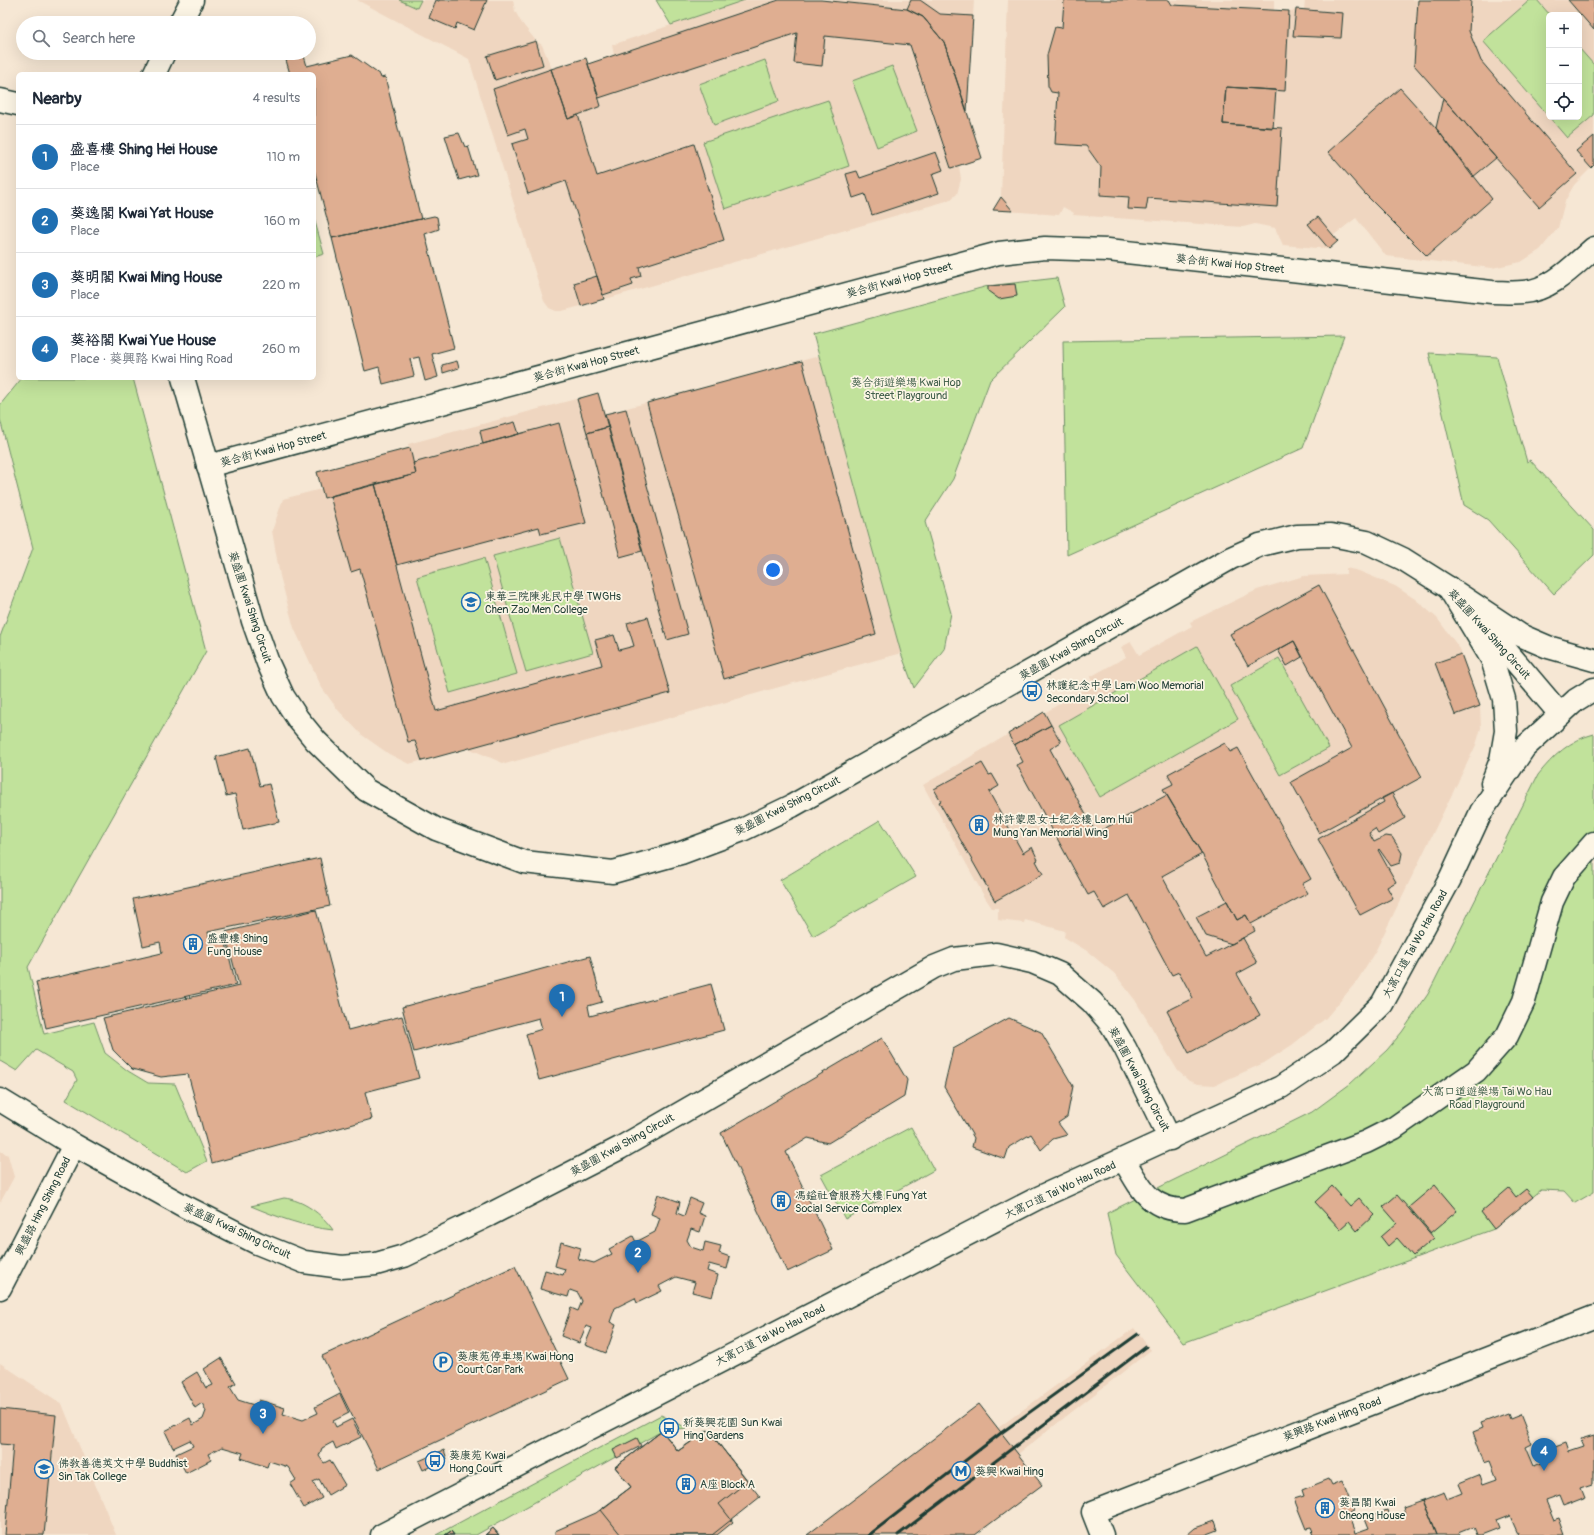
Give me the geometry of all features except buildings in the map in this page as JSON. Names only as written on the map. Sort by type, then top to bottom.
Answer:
[{"type":"street","points":[[184,16],[192,0]]},
{"type":"street","points":[[155,72],[161,60]]},
{"type":"street","points":[[0,100],[16,104]]},
{"type":"street","name":"葵合街 Kwai Hop Street","points":[[208,466],[999,253],[1045,248],[1108,250],[1492,292],[1524,292],[1547,285],[1562,277],[1594,248]]},
{"type":"street","name":"葵盛圍 Kwai Shing Circuit","points":[[184,380],[253,622],[268,663],[283,696],[298,719],[338,764],[366,790],[436,829],[524,862],[613,872],[681,853],[740,831],[792,806],[1231,558],[1260,545],[1297,536],[1331,535],[1367,542],[1403,560],[1449,588],[1492,634],[1560,714]]},
{"type":"street","points":[[1449,588],[1520,635],[1548,647],[1594,660]]},
{"type":"street","points":[[1449,588],[1492,659],[1504,699],[1506,731],[1501,760],[1481,812]]},
{"type":"street","name":"大窩口道 Tai Wo Hau Road","points":[[382,1535],[1038,1198],[1281,1087],[1333,1052],[1382,1004],[1450,879],[1481,812],[1524,748],[1576,700],[1594,689]]},
{"type":"street","points":[[1124,1160],[1144,1194],[1163,1208],[1185,1210],[1366,1142],[1394,1128],[1476,1071],[1507,1036],[1524,1001],[1552,902],[1564,877],[1594,843]]},
{"type":"street","name":"葵盛圍 Kwai Shing Circuit","points":[[0,1100],[74,1145],[212,1221],[257,1243],[304,1262],[342,1267],[376,1264],[404,1256],[489,1215],[620,1148],[934,967],[954,959],[996,954],[1032,962],[1060,974],[1092,1002],[1111,1024],[1125,1048],[1170,1139]]},
{"type":"street","name":"興盛路 Hing Shing Road","points":[[0,1288],[74,1145]]},
{"type":"street","name":"葵興路 Kwai Hing Road","points":[[1102,1535],[1093,1512],[1594,1317]]},
{"type":"shaded area","points":[[357,0],[513,0],[515,11],[521,22],[536,41],[542,45],[552,69],[586,58],[588,64],[614,55],[612,45],[745,0],[974,0],[967,111],[982,158],[959,166],[961,179],[957,194],[950,200],[581,306],[556,311],[549,308],[544,301],[469,59]]},
{"type":"shaded area","points":[[1008,0],[1274,0],[1274,11],[1289,11],[1304,10],[1305,0],[1594,0],[1594,165],[1574,185],[1565,201],[1558,228],[1540,250],[1521,262],[1492,268],[1386,256],[1356,218],[1334,235],[1338,241],[1329,249],[1283,245],[1275,228],[1255,224],[1243,227],[1073,215],[1074,213],[1063,207],[1059,215],[993,210],[1001,197]]},
{"type":"shaded area","points":[[819,356],[901,653],[505,764],[468,748],[409,764],[389,754],[362,735],[338,710],[322,688],[294,628],[280,576],[272,531],[283,499],[321,489],[317,472],[409,448],[408,444],[598,393],[605,414]]},
{"type":"shaded area","points":[[1346,568],[1359,571],[1395,586],[1415,599],[1437,618],[1460,649],[1480,706],[1481,728],[1476,745],[1376,950],[1357,981],[1326,1018],[1292,1045],[1264,1063],[1215,1085],[1198,1084],[1189,1081],[1178,1071],[1135,1000],[1115,974],[1087,951],[1064,937],[1065,931],[1025,920],[1024,923],[998,920],[998,908],[992,908],[984,896],[923,785],[1093,684],[1090,677],[1126,657],[1121,647],[1131,642],[1139,655],[1192,626],[1190,622],[1257,590],[1304,576],[1346,574]]},
{"type":"shaded area","points":[[0,1151],[8,1155],[14,1177],[0,1203]]},
{"type":"shaded area","points":[[1134,1328],[1151,1350],[1018,1454],[998,1428]]},
{"type":"shaded area","name":"佛教善德英文中學 Buddhist Sin Tak College","points":[[0,1363],[62,1404],[116,1535],[0,1535]]},
{"type":"green space","points":[[399,0],[421,0],[417,8]]},
{"type":"green space","points":[[656,0],[745,0],[671,25]]},
{"type":"green space","points":[[1530,0],[1537,0],[1547,12],[1546,12],[1546,114],[1483,41]]},
{"type":"green space","points":[[1582,51],[1594,65],[1594,115],[1567,138],[1552,120],[1582,120]]},
{"type":"green space","points":[[765,60],[779,101],[714,125],[699,84]]},
{"type":"green space","points":[[892,66],[917,131],[877,147],[852,81]]},
{"type":"green space","points":[[828,100],[849,166],[725,209],[703,142]]},
{"type":"green space","points":[[316,225],[324,254],[316,256]]},
{"type":"green space","name":"葵合街遊樂場 Kwai Hop Street Playground","points":[[1057,278],[1065,307],[990,380],[953,479],[925,522],[951,613],[944,649],[914,688],[901,653],[813,334],[988,286]]},
{"type":"green space","points":[[1344,336],[1303,448],[1067,555],[1063,341]]},
{"type":"green space","points":[[1429,353],[1497,357],[1527,462],[1530,460],[1594,530],[1594,555],[1554,594],[1488,520],[1464,505]]},
{"type":"green space","points":[[20,380],[134,380],[206,651],[28,967],[44,1034],[94,1022],[105,1053],[128,1071],[148,1083],[175,1084],[207,1161],[187,1172],[66,1100],[77,1080],[73,1072],[36,1050],[17,1071],[0,1061],[0,637],[33,548],[0,419],[0,405]]},
{"type":"green space","points":[[560,538],[593,653],[526,672],[493,556]]},
{"type":"green space","points":[[484,558],[517,674],[450,693],[417,577]]},
{"type":"green space","points":[[1197,646],[1238,719],[1100,797],[1059,725]]},
{"type":"green space","points":[[1279,658],[1329,748],[1280,775],[1230,686]]},
{"type":"green space","name":"大窩口道遊樂場 Tai Wo Hau Road Playground","points":[[1594,734],[1594,1192],[1575,1203],[1564,1191],[1541,1190],[1494,1229],[1183,1343],[1116,1255],[1107,1213],[1312,1112],[1350,1084],[1387,1050],[1402,1032],[1428,994],[1538,775],[1556,755],[1577,740]]},
{"type":"green space","points":[[880,820],[916,877],[813,936],[780,880]]},
{"type":"green space","points":[[911,1127],[934,1170],[845,1219],[821,1175]]},
{"type":"green space","points":[[284,1198],[291,1199],[312,1209],[329,1224],[333,1230],[312,1227],[291,1221],[251,1206]]},
{"type":"green space","points":[[661,1415],[687,1428],[662,1431],[476,1535],[436,1535]]},
{"type":"railway","points":[[869,1535],[1001,1433],[1138,1334]]},
{"type":"railway","points":[[898,1535],[1146,1347]]},
{"type":"place","name":"東華三院陳兆民中學 TWGHs Chen Zao Men College","points":[[471,602]]},
{"type":"place","name":"林護紀念中學 Lam Woo Memorial Secondary School","points":[[1032,691]]},
{"type":"place","name":"林許蒙恩女士紀念樓 Lam Hui Mung Yan Memorial Wing","points":[[979,825]]},
{"type":"place","name":"盛豐樓 Shing Fung House","points":[[193,944]]},
{"type":"place","name":"盛喜樓 Shing Hei House","points":[[562,1017]]},
{"type":"place","name":"馮鎰社會服務大樓 Fung Yat Social Service Complex","points":[[781,1201]]},
{"type":"place","name":"葵逸閣 Kwai Yat House","points":[[638,1273]]},
{"type":"place","name":"葵康苑停車場 Kwai Hong Court Car Park","points":[[443,1362]]},
{"type":"place","name":"新葵興花園 Sun Kwai Hing Gardens","points":[[669,1428]]},
{"type":"place","name":"葵明閣 Kwai Ming House","points":[[263,1434]]},
{"type":"place","name":"葵康苑 Kwai Hong Court","points":[[435,1461]]},
{"type":"place","name":"佛教善德英文中學 Buddhist Sin Tak College","points":[[44,1469]]},
{"type":"place","name":"葵興 Kwai Hing","points":[[961,1471]]},
{"type":"place","name":"葵裕閣 Kwai Yue House","points":[[1544,1471]]},
{"type":"place","name":"A座 Block A","points":[[686,1484]]},
{"type":"place","name":"葵昌閣 Kwai Cheong House","points":[[1325,1508]]}]
